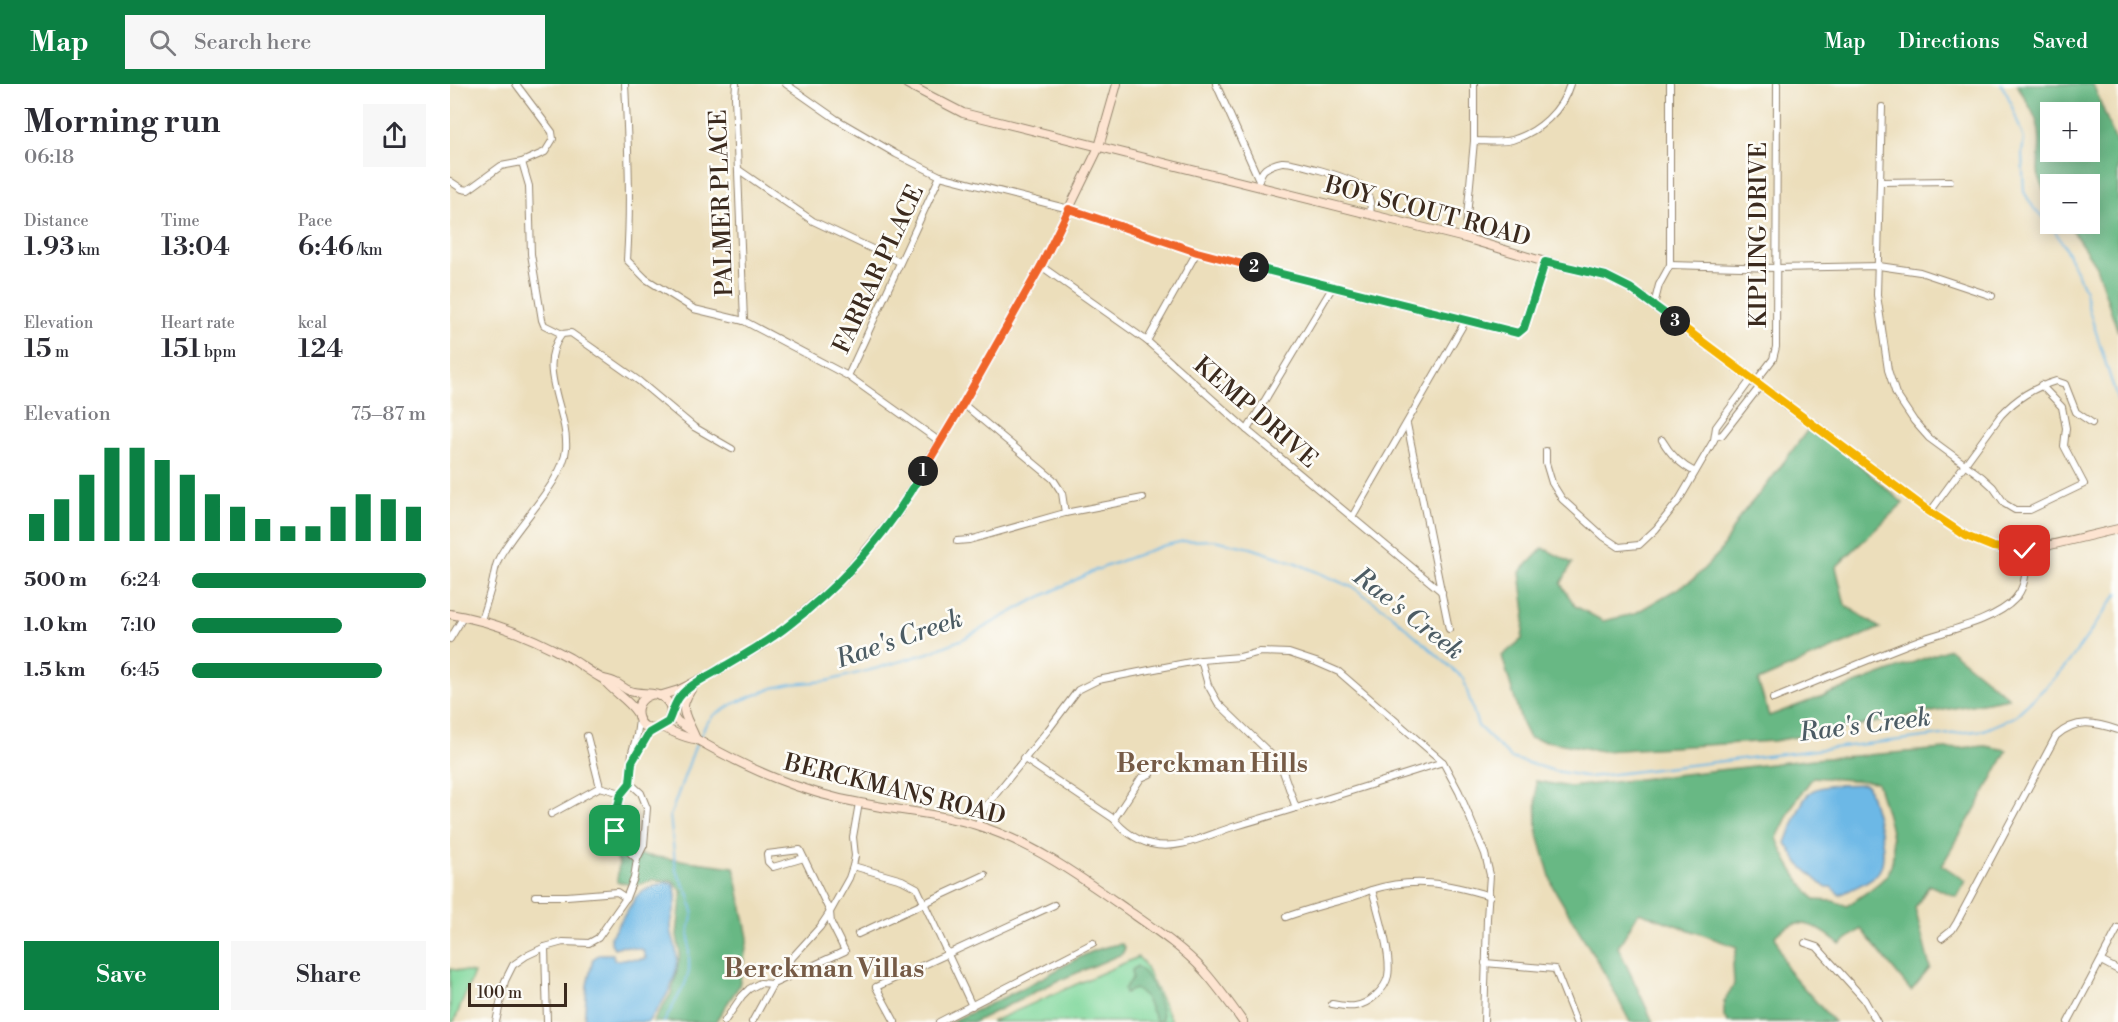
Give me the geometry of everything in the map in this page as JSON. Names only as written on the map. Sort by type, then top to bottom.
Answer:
[{"type":"street","points":[[450,181],[468,190],[501,166],[522,162],[545,152],[553,139],[552,132],[516,84]]},
{"type":"street","points":[[625,84],[629,231],[627,260],[646,279],[694,309],[744,321],[848,376],[939,441]]},
{"type":"street","name":"PALMER PLACE","points":[[736,84],[744,321]]},
{"type":"street","points":[[786,84],[836,119],[896,154],[940,176],[1069,209],[1197,252],[1332,288],[1518,333],[1524,328],[1545,262]]},
{"type":"street","name":"BOY SCOUT ROAD","points":[[907,84],[963,112],[1099,147],[1258,183],[1465,238],[1545,262],[1606,276],[1630,288],[1654,305],[1930,512],[1966,536],[1993,547],[2025,551],[2118,529]]},
{"type":"street","points":[[632,762],[645,737],[668,722],[671,711],[681,694],[697,682],[762,645],[789,625],[843,578],[896,515],[963,404],[1041,266],[1099,147],[1117,84]]},
{"type":"street","points":[[1216,84],[1258,183]]},
{"type":"street","points":[[1465,238],[1474,141],[1474,84]]},
{"type":"street","points":[[1474,141],[1511,140],[1542,125],[1555,113],[1568,93],[1570,84]]},
{"type":"street","points":[[1654,305],[1659,285],[1670,265],[1670,84]]},
{"type":"street","name":"KIPLING DRIVE","points":[[1715,437],[1722,435],[1773,358],[1776,347],[1777,84]]},
{"type":"street","points":[[1882,107],[1877,295],[1888,370],[1896,394],[1914,421],[1929,438],[1988,482],[2005,504],[2015,510],[2030,510],[2084,484],[2064,446],[2066,428],[2062,407],[2041,385]]},
{"type":"street","points":[[522,162],[529,186],[531,254],[544,325],[562,334],[572,333],[639,381],[694,427],[732,449]]},
{"type":"street","points":[[1258,183],[1262,171],[1284,162],[1347,178],[1360,185],[1368,195],[1371,206],[1370,214]]},
{"type":"street","points":[[739,170],[813,221],[900,262]]},
{"type":"street","name":"FARRAR PLACE","points":[[848,376],[940,176]]},
{"type":"street","points":[[1881,182],[1950,181]]},
{"type":"street","points":[[1148,341],[1197,252]]},
{"type":"street","points":[[1670,265],[1776,268],[1879,266],[1920,272],[1992,296]]},
{"type":"street","name":"KEMP DRIVE","points":[[1041,266],[1148,341],[1247,430],[1442,592]]},
{"type":"street","points":[[1247,430],[1332,288]]},
{"type":"street","points":[[1352,517],[1466,320]]},
{"type":"street","points":[[482,620],[498,560],[519,526],[562,470],[566,451],[566,435],[551,370],[551,357],[556,342],[562,334]]},
{"type":"street","name":"KIPLING DRIVE","points":[[1546,451],[1546,463],[1552,483],[1562,499],[1604,537],[1619,547],[1639,545],[1656,529],[1679,500],[1715,437],[1716,427],[1756,381]]},
{"type":"street","points":[[1930,512],[2012,403],[2041,385],[2056,381],[2065,384],[2076,412],[2092,423]]},
{"type":"street","points":[[963,404],[1053,479],[1062,493],[1065,513]]},
{"type":"street","points":[[1407,423],[1449,629]]},
{"type":"street","points":[[1662,440],[1670,453],[1686,468],[1695,472]]},
{"type":"street","points":[[957,541],[969,540],[1065,513],[1143,498]]},
{"type":"street","points":[[1773,699],[1915,642],[1998,613],[2016,598],[2023,584],[2027,571],[2025,551]]},
{"type":"street","points":[[450,614],[482,620],[533,639],[570,658],[603,679],[610,688],[626,699],[647,727],[657,728]]},
{"type":"street","points":[[450,639],[464,616]]},
{"type":"street","points":[[977,825],[987,805],[1078,690],[1098,680],[1201,660],[1240,657],[1260,652],[1289,653],[1316,662],[1339,672],[1443,762],[1459,792],[1485,854],[1490,875],[1484,1022]]},
{"type":"street","points":[[1201,660],[1208,685],[1218,703],[1280,763],[1296,808]]},
{"type":"street","points":[[603,679],[614,681],[630,691],[655,695],[666,700],[671,711]]},
{"type":"street","points":[[638,859],[621,844],[615,831],[615,818],[621,794],[630,783],[639,704],[642,700],[655,695],[697,682]]},
{"type":"street","points":[[694,735],[684,717],[683,706],[687,695],[697,682]]},
{"type":"street","name":"BERCKMANS ROAD","points":[[671,711],[677,721],[724,755],[775,780],[804,790],[859,803],[946,817],[977,825],[1020,842],[1053,860],[1170,940],[1204,971],[1243,1022]]},
{"type":"street","points":[[1942,938],[1952,930],[1957,922],[2056,736],[2062,730],[2080,723],[2095,722],[2118,730]]},
{"type":"street","name":"BERCKMANS ROAD","points":[[657,728],[676,732],[689,739],[694,735]]},
{"type":"street","points":[[587,736],[600,788]]},
{"type":"street","points":[[1023,758],[1114,819],[1121,828],[1151,844],[1171,845],[1192,842],[1215,832],[1443,762]]},
{"type":"street","points":[[1114,819],[1141,778],[1150,774]]},
{"type":"street","points":[[496,1022],[505,981],[513,965],[545,947],[563,942],[589,943],[598,939],[626,898],[644,845],[647,808],[641,793],[630,783]]},
{"type":"street","points":[[551,814],[600,788],[621,794]]},
{"type":"street","points":[[752,1022],[789,960],[820,927],[849,878],[855,856],[853,837],[859,803]]},
{"type":"street","points":[[724,1022],[749,989],[760,983],[773,984],[845,951],[831,923],[830,912],[801,850],[767,854],[768,862],[773,867],[804,858]]},
{"type":"street","points":[[853,866],[902,880],[917,888],[972,1006]]},
{"type":"street","points":[[858,934],[985,875]]},
{"type":"street","points":[[1286,917],[1315,906],[1351,898],[1372,890],[1404,884],[1428,882],[1452,885],[1490,896]]},
{"type":"street","points":[[1332,1004],[1356,1006],[1370,1000],[1380,992],[1388,977],[1388,959],[1372,890]]},
{"type":"street","points":[[535,896],[617,892],[626,898]]},
{"type":"street","points":[[895,1022],[876,987],[1054,905]]},
{"type":"street","points":[[2068,1022],[2118,928]]},
{"type":"street","points":[[939,1022],[1093,943]]},
{"type":"street","points":[[1805,943],[1817,947],[1864,999],[1877,1022]]},
{"type":"street","points":[[545,947],[547,1022]]},
{"type":"street","points":[[2101,961],[2118,970]]},
{"type":"street","points":[[1485,963],[1555,969],[1576,1022]]},
{"type":"green space","points":[[2017,84],[2093,84],[2118,147],[2118,332],[2096,266],[2075,234],[2100,234],[2100,174],[2040,174],[2040,181],[2038,173],[2039,131],[2033,113]]},
{"type":"green space","points":[[1812,424],[1903,503],[1836,567],[1845,605],[1880,628],[1758,681],[1769,716],[1949,649],[2009,698],[1774,741],[1602,751],[1529,738],[1522,724],[1502,656],[1522,639],[1525,612],[1520,572],[1543,548],[1572,563],[1561,584],[1575,606],[1603,621],[1634,614],[1694,579],[1720,552],[1740,516],[1766,486]]},
{"type":"green space","points":[[1985,746],[2007,750],[1942,865],[1966,881],[1957,897],[1929,885],[1915,908],[1930,968],[1911,991],[1861,929],[1840,944],[1817,928],[1809,925],[1792,925],[1775,936],[1787,969],[1834,1022],[1728,1022],[1724,1017],[1724,1002],[1734,984],[1733,964],[1737,947],[1639,912],[1618,947],[1653,1022],[1630,1022],[1605,974],[1553,887],[1537,831],[1536,781],[1570,787],[1814,759]],"holes":[[[1813,777],[1877,782],[1893,844],[1890,868],[1885,877],[1872,889],[1847,906],[1833,901],[1815,900],[1793,871],[1777,838],[1793,805]]]},
{"type":"green space","points":[[609,851],[734,867],[748,938],[739,986],[715,1022],[653,1022],[671,994],[676,976],[680,953],[677,935],[682,891],[672,881],[654,880],[636,885],[617,882],[619,862]]},
{"type":"green space","points":[[1122,944],[1125,949],[1122,954],[1053,983],[974,1022],[950,1022],[1008,996],[1091,952]]},
{"type":"green space","points":[[1138,957],[1143,962],[1172,1022],[991,1022]]},
{"type":"green space","points":[[1137,966],[1142,970],[1154,991],[1162,1020],[1157,1022],[1144,995],[1135,989],[1125,993],[1124,989],[1132,979],[1132,970]]},
{"type":"green space","points":[[450,969],[474,973],[454,1022],[450,1022]]},
{"type":"water","points":[[1864,784],[1868,786],[1883,844],[1881,866],[1873,877],[1840,895],[1831,887],[1825,887],[1799,864],[1786,843],[1800,807],[1808,794],[1818,788]]},
{"type":"water","points":[[666,882],[673,884],[676,895],[671,926],[677,959],[674,979],[666,997],[648,1022],[584,1022],[587,985],[593,959],[600,954],[613,954],[614,960],[646,958],[643,950],[640,949],[621,946],[614,948],[611,936],[636,897],[644,890]]},
{"type":"waterway","name":"Rae's Creek","points":[[2001,84],[2008,96],[2024,139],[2022,154],[2024,192],[2035,210],[2048,221],[2064,245],[2084,288],[2118,402]]},
{"type":"waterway","name":"Rae's Creek","points":[[699,739],[706,724],[714,715],[737,702],[773,688],[827,681],[928,653],[963,639],[1030,602],[1096,570],[1162,546],[1184,541],[1214,540],[1251,548],[1296,563],[1354,588],[1386,610],[1463,678],[1478,726],[1511,758],[1555,771],[1589,777],[1984,730],[2014,717],[2051,682],[2069,662],[2118,593]]},
{"type":"waterway","name":"Rae's Creek","points":[[664,1022],[685,984],[689,971],[689,930],[693,912],[689,895],[676,871],[670,816],[696,744]]},
{"type":"district","name":"Berckman Hills","points":[[1212,763]]},
{"type":"district","name":"Berckman Villas","points":[[824,968]]},
{"type":"route","points":[[615,831],[615,818],[621,794],[630,783],[632,762],[645,737],[668,722],[671,710],[681,694],[697,682],[762,645],[789,625],[843,578],[896,515],[963,404],[1041,266],[1069,209],[1197,252],[1332,288],[1518,333],[1524,328],[1545,262],[1606,276],[1630,288],[1930,512],[1966,536],[1993,547],[2025,551]]}]
